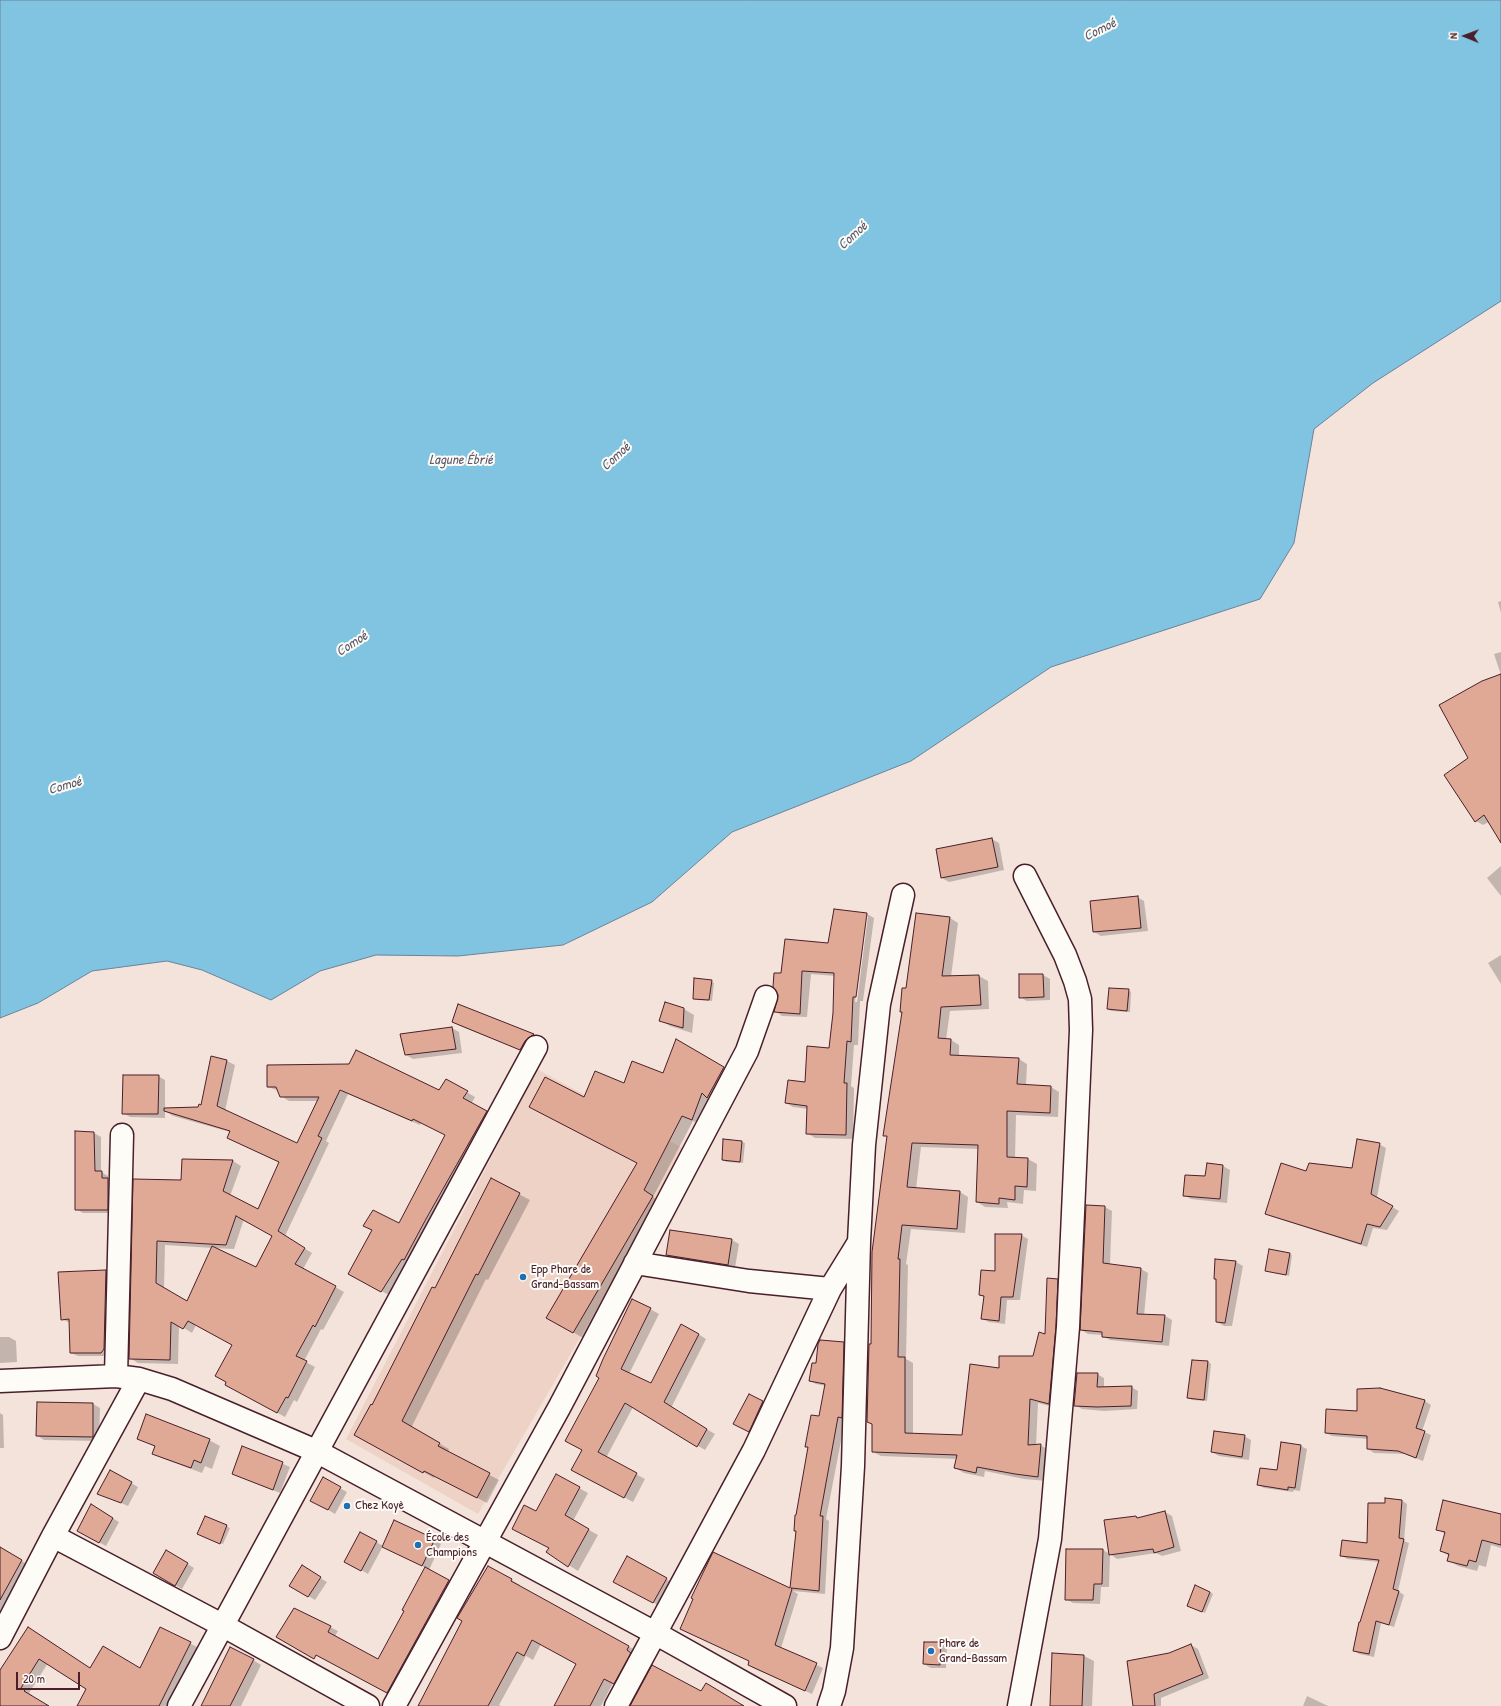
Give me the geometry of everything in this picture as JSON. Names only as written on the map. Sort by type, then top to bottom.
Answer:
[{"type":"street","points":[[1019,1706],[1050,1539],[1068,1327],[1081,1030],[1080,999],[1066,955],[1025,876]]},
{"type":"street","points":[[829,1706],[834,1691],[842,1648],[852,1466],[859,1242],[864,1145],[879,1004],[903,895]]},
{"type":"street","points":[[394,1706],[559,1408],[747,1051],[766,997]]},
{"type":"street","points":[[179,1706],[316,1450],[536,1047]]},
{"type":"street","points":[[116,1376],[122,1135]]},
{"type":"street","points":[[616,1706],[754,1450],[830,1289],[859,1242]]},
{"type":"street","points":[[635,1263],[749,1281],[830,1289]]},
{"type":"street","points":[[0,1381],[116,1376],[139,1379],[172,1389],[316,1450],[655,1633],[785,1706]]},
{"type":"street","points":[[0,1638],[53,1536],[139,1379]]},
{"type":"street","points":[[53,1536],[222,1625],[368,1706]]},
{"type":"shaded area","name":"Epp Phare de Grand-Bassam","points":[[537,1069],[688,1151],[478,1514],[346,1439]]},
{"type":"water","name":"Lagune Ébrié","points":[[0,0],[1501,0],[1501,301],[1373,383],[1314,429],[1294,543],[1260,599],[1051,667],[911,761],[732,832],[652,902],[563,945],[458,956],[376,955],[320,971],[271,1000],[202,970],[167,961],[92,971],[38,1003],[0,1018]]},
{"type":"building","points":[[1501,674],[1501,843],[1484,815],[1475,822],[1444,775],[1468,758],[1439,705],[1482,681]]},
{"type":"building","points":[[992,838],[998,867],[941,878],[936,849]]},
{"type":"building","points":[[1138,896],[1141,928],[1093,932],[1090,901]]},
{"type":"building","points":[[834,909],[867,913],[856,997],[853,997],[851,1042],[847,1041],[844,1083],[847,1083],[846,1135],[806,1134],[807,1106],[785,1103],[788,1080],[805,1082],[807,1046],[829,1048],[833,1013],[834,973],[802,971],[800,1014],[774,1012],[778,995],[773,987],[774,973],[781,973],[785,939],[828,943]]},
{"type":"building","points":[[916,913],[950,917],[942,976],[979,975],[981,1005],[941,1007],[938,1038],[951,1039],[950,1055],[1019,1058],[1017,1084],[1051,1086],[1050,1113],[1007,1111],[1007,1157],[1028,1158],[1027,1187],[1015,1186],[1015,1200],[999,1198],[999,1204],[976,1202],[978,1145],[912,1143],[907,1187],[960,1191],[957,1229],[902,1225],[898,1259],[900,1259],[898,1357],[905,1357],[905,1433],[962,1435],[970,1364],[999,1368],[999,1356],[1033,1356],[1039,1332],[1045,1334],[1047,1278],[1058,1279],[1056,1326],[1049,1404],[1030,1399],[1028,1445],[1041,1444],[1038,1477],[977,1467],[976,1473],[954,1468],[957,1455],[872,1452],[872,1424],[867,1422],[869,1344],[871,1344],[872,1252],[887,1136],[883,1136],[902,1012],[900,1012],[902,988],[906,988]]},
{"type":"building","points":[[1019,974],[1043,974],[1044,997],[1019,998]]},
{"type":"building","points":[[694,978],[712,980],[709,1000],[693,999]]},
{"type":"building","points":[[1109,988],[1129,989],[1127,1011],[1107,1009]]},
{"type":"building","points":[[665,1002],[684,1008],[683,1028],[659,1021]]},
{"type":"building","points":[[458,1004],[534,1034],[525,1041],[520,1050],[452,1022]]},
{"type":"building","points":[[452,1027],[456,1049],[405,1055],[400,1034]]},
{"type":"building","points":[[676,1039],[724,1067],[707,1098],[702,1093],[692,1120],[682,1116],[644,1190],[653,1196],[573,1333],[546,1318],[637,1163],[529,1107],[545,1077],[584,1097],[595,1071],[624,1083],[632,1061],[663,1073]]},
{"type":"building","points":[[356,1050],[439,1090],[446,1079],[468,1091],[463,1098],[487,1111],[404,1260],[402,1259],[381,1292],[348,1274],[372,1230],[363,1226],[373,1210],[399,1223],[445,1135],[413,1119],[412,1121],[340,1090],[318,1136],[322,1138],[278,1231],[305,1248],[295,1264],[336,1286],[315,1327],[313,1325],[296,1356],[307,1361],[288,1398],[286,1397],[277,1413],[225,1385],[226,1382],[215,1376],[232,1345],[188,1321],[183,1329],[171,1322],[170,1360],[129,1359],[133,1179],[181,1180],[182,1159],[233,1160],[223,1191],[258,1209],[279,1162],[227,1138],[230,1131],[164,1111],[164,1108],[198,1107],[199,1104],[201,1105],[211,1056],[227,1060],[217,1106],[297,1143],[319,1097],[280,1097],[276,1087],[267,1087],[267,1065],[349,1064]],"holes":[[[236,1216],[272,1236],[256,1267],[212,1246],[187,1301],[156,1283],[157,1241],[226,1245]]]},
{"type":"building","points":[[123,1075],[159,1075],[158,1114],[122,1114]]},
{"type":"building","points":[[75,1131],[94,1132],[95,1171],[102,1171],[102,1178],[108,1178],[108,1210],[75,1210]]},
{"type":"building","points":[[723,1139],[742,1141],[740,1162],[722,1160]]},
{"type":"building","points":[[1357,1139],[1380,1143],[1371,1194],[1393,1206],[1380,1227],[1367,1224],[1361,1244],[1265,1214],[1281,1163],[1306,1171],[1309,1163],[1352,1168]]},
{"type":"building","points":[[1207,1163],[1223,1165],[1220,1199],[1183,1196],[1185,1175],[1205,1176]]},
{"type":"building","points":[[491,1178],[520,1193],[478,1275],[476,1274],[402,1421],[440,1443],[438,1446],[490,1473],[477,1498],[424,1471],[423,1473],[354,1435],[371,1404],[372,1405],[432,1287],[435,1288]]},
{"type":"building","points":[[1086,1205],[1105,1206],[1103,1263],[1141,1268],[1137,1314],[1165,1315],[1162,1342],[1102,1337],[1102,1332],[1080,1330]]},
{"type":"building","points":[[670,1230],[732,1239],[728,1265],[666,1255]]},
{"type":"building","points":[[995,1234],[1022,1234],[1013,1297],[1001,1297],[999,1321],[981,1319],[984,1296],[979,1295],[981,1270],[995,1271]]},
{"type":"building","points":[[1269,1249],[1290,1253],[1286,1275],[1265,1271]]},
{"type":"building","points":[[1215,1259],[1236,1261],[1225,1323],[1216,1322],[1216,1279],[1214,1279]]},
{"type":"building","points":[[106,1270],[104,1349],[101,1353],[70,1353],[69,1319],[61,1320],[58,1272]]},
{"type":"building","points":[[632,1299],[651,1308],[621,1369],[651,1383],[681,1324],[699,1334],[664,1402],[707,1429],[697,1447],[625,1403],[598,1452],[637,1473],[624,1498],[571,1470],[582,1450],[565,1441],[599,1378],[596,1376],[603,1359]]},
{"type":"building","points":[[820,1340],[844,1342],[842,1418],[838,1417],[820,1516],[823,1516],[819,1591],[791,1588],[792,1589],[775,1645],[817,1663],[805,1691],[748,1665],[749,1661],[680,1629],[693,1599],[691,1598],[713,1552],[790,1588],[796,1531],[794,1531],[795,1515],[808,1447],[805,1447],[811,1415],[819,1416],[825,1384],[809,1381],[812,1363],[816,1363],[818,1344]]},
{"type":"building","points":[[1192,1360],[1208,1361],[1204,1400],[1187,1398]]},
{"type":"building","points":[[1077,1373],[1098,1373],[1097,1387],[1132,1386],[1131,1406],[1074,1406]]},
{"type":"building","points":[[1380,1388],[1425,1400],[1416,1428],[1425,1431],[1416,1458],[1398,1451],[1367,1449],[1367,1436],[1325,1433],[1326,1409],[1357,1411],[1357,1389]]},
{"type":"building","points":[[749,1394],[763,1401],[749,1432],[733,1424]]},
{"type":"building","points":[[37,1402],[93,1403],[93,1437],[36,1436]]},
{"type":"building","points":[[146,1414],[210,1439],[201,1463],[194,1460],[191,1468],[152,1454],[155,1446],[137,1439]]},
{"type":"building","points":[[1214,1431],[1245,1435],[1242,1457],[1211,1452]]},
{"type":"building","points":[[1281,1442],[1301,1445],[1295,1488],[1288,1487],[1288,1490],[1257,1485],[1260,1468],[1277,1470]]},
{"type":"building","points":[[242,1446],[283,1462],[273,1490],[232,1474]]},
{"type":"building","points":[[110,1470],[132,1482],[121,1503],[97,1494]]},
{"type":"building","points":[[556,1474],[580,1487],[565,1515],[589,1529],[568,1567],[546,1552],[549,1548],[512,1529],[524,1505],[536,1511]]},
{"type":"building","points":[[323,1477],[341,1487],[328,1510],[310,1501]]},
{"type":"building","points":[[1385,1498],[1402,1500],[1399,1538],[1404,1539],[1393,1589],[1399,1591],[1389,1625],[1376,1621],[1369,1654],[1353,1651],[1359,1622],[1379,1560],[1340,1556],[1342,1540],[1367,1543],[1368,1503],[1385,1503]]},
{"type":"building","points":[[1443,1500],[1501,1514],[1501,1545],[1482,1540],[1476,1562],[1469,1560],[1467,1566],[1447,1561],[1449,1554],[1440,1551],[1445,1532],[1436,1530]]},
{"type":"building","points":[[91,1504],[113,1518],[99,1543],[77,1531]]},
{"type":"building","points":[[1165,1511],[1174,1547],[1154,1553],[1153,1549],[1109,1555],[1104,1520],[1136,1516],[1137,1518]]},
{"type":"building","points":[[205,1516],[227,1525],[220,1544],[197,1534]]},
{"type":"building","points":[[394,1520],[435,1539],[422,1566],[382,1547]]},
{"type":"building","points":[[360,1532],[377,1541],[361,1571],[344,1562]]},
{"type":"building","points":[[0,1547],[22,1560],[0,1600]]},
{"type":"building","points":[[1066,1549],[1103,1549],[1102,1584],[1094,1584],[1093,1600],[1065,1600]]},
{"type":"building","points":[[166,1550],[188,1563],[175,1586],[153,1573]]},
{"type":"building","points":[[627,1556],[667,1578],[653,1603],[613,1582]]},
{"type":"building","points":[[302,1565],[321,1577],[308,1597],[289,1586]]},
{"type":"building","points":[[488,1566],[512,1579],[511,1581],[629,1646],[627,1650],[631,1653],[614,1684],[604,1679],[590,1706],[554,1706],[576,1664],[532,1640],[524,1656],[517,1652],[488,1706],[418,1706],[462,1621],[457,1618]]},
{"type":"building","points":[[425,1567],[449,1580],[387,1693],[316,1655],[314,1659],[276,1637],[294,1608],[331,1626],[328,1632],[378,1659],[404,1611],[402,1610]]},
{"type":"building","points":[[1195,1585],[1210,1592],[1202,1612],[1187,1606]]},
{"type":"building","points":[[28,1627],[90,1668],[103,1646],[140,1668],[160,1627],[191,1642],[159,1706],[77,1706],[86,1689],[39,1659],[21,1688],[49,1706],[0,1706],[0,1670]]},
{"type":"building","points":[[924,1642],[941,1642],[940,1665],[923,1664]]},
{"type":"building","points":[[1191,1644],[1203,1674],[1154,1694],[1155,1706],[1133,1706],[1127,1661],[1169,1653]]},
{"type":"building","points":[[230,1647],[254,1659],[230,1706],[201,1706]]},
{"type":"building","points":[[1052,1653],[1084,1655],[1082,1706],[1050,1706]]},
{"type":"building","points":[[652,1665],[701,1691],[706,1683],[744,1706],[630,1706]]},
{"type":"place","name":"Epp Phare de Grand-Bassam","points":[[523,1277]]},
{"type":"place","name":"Chez Koyè","points":[[347,1506]]},
{"type":"place","name":"École des Champions","points":[[418,1545]]},
{"type":"place","name":"Phare de Grand-Bassam","points":[[931,1651]]},
{"type":"water label","name":"Comoé","points":[[1100,30]]},
{"type":"water label","name":"Comoé","points":[[853,236]]},
{"type":"water label","name":"Comoé","points":[[616,457]]},
{"type":"water label","name":"Comoé","points":[[352,644]]},
{"type":"water label","name":"Comoé","points":[[65,786]]}]
